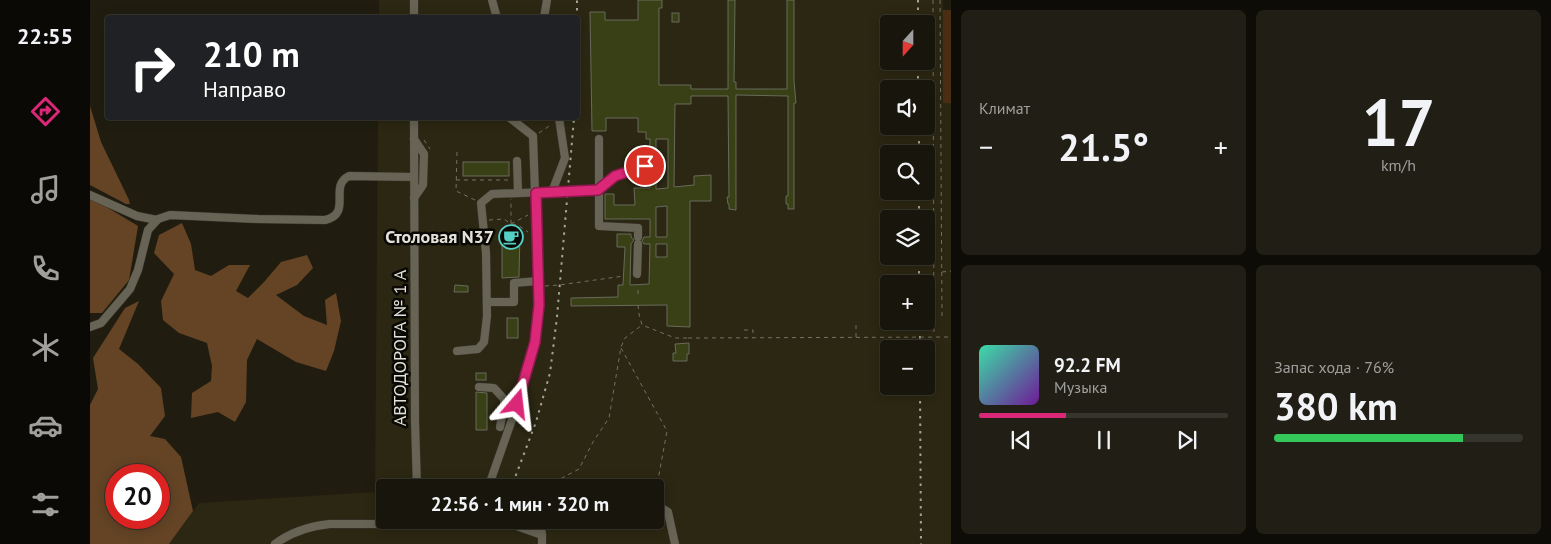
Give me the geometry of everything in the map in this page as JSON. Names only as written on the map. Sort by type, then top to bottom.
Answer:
[{"type":"street","points":[[414,0],[414,15]]},
{"type":"street","points":[[492,0],[496,15]]},
{"type":"street","points":[[544,15],[547,0]]},
{"type":"street","name":"АВТОДОРОГА № 1 А","points":[[414,120],[417,479]]},
{"type":"street","points":[[491,479],[517,404],[535,342],[539,305],[533,136],[513,120]]},
{"type":"street","points":[[552,192],[565,158],[559,120]]},
{"type":"street","points":[[414,139],[424,154],[423,185],[414,198]]},
{"type":"street","points":[[599,139],[599,226],[638,228],[637,274]]},
{"type":"street","points":[[515,194],[518,180],[517,161]]},
{"type":"street","points":[[457,351],[478,349],[484,342],[487,316],[486,254],[481,203],[492,194],[598,190],[615,176],[645,166]]},
{"type":"street","points":[[90,327],[101,323],[130,289],[138,270],[148,230],[157,220],[170,215],[258,219],[332,219],[337,215],[339,209],[342,179],[349,176],[414,177]]},
{"type":"street","points":[[90,195],[137,216],[157,220]]},
{"type":"street","points":[[487,302],[514,302],[514,283],[538,284]]},
{"type":"street","points":[[479,387],[494,388],[505,400],[517,404]]},
{"type":"street","points":[[500,427],[505,400]]},
{"type":"street","points":[[664,510],[668,512],[675,544]]},
{"type":"street","points":[[275,544],[284,537],[313,526],[376,523]]},
{"type":"street","points":[[529,529],[542,535]]},
{"type":"street","points":[[541,529],[542,544]]},
{"type":"path","points":[[933,0],[934,335]]},
{"type":"path","points":[[940,0],[942,316]]},
{"type":"path","points":[[538,133],[545,128]]},
{"type":"path","points":[[457,152],[456,191],[481,203]]},
{"type":"path","points":[[456,180],[518,180]]},
{"type":"path","points":[[511,232],[515,194]]},
{"type":"path","points":[[511,224],[536,210]]},
{"type":"path","points":[[483,220],[504,219],[511,224],[518,225],[537,238]]},
{"type":"path","points":[[942,272],[951,272]]},
{"type":"path","points":[[538,284],[560,285],[624,276]]},
{"type":"path","points":[[638,290],[638,297]]},
{"type":"path","points":[[638,305],[642,325]]},
{"type":"path","points":[[856,322],[856,337]]},
{"type":"path","points":[[642,325],[675,338],[951,337]]},
{"type":"path","points":[[559,479],[579,469],[593,442],[609,418],[621,347],[625,338],[642,325]]},
{"type":"path","points":[[744,330],[753,330],[753,338]]},
{"type":"path","points":[[621,347],[667,431],[658,479]]},
{"type":"shaded area","points":[[379,0],[943,0],[943,103],[951,103],[951,544],[169,544],[199,503],[375,492],[378,120],[580,120],[580,15],[379,15]]},
{"type":"shaded area","points":[[943,10],[951,10],[951,103],[943,103]]},
{"type":"shaded area","points":[[90,106],[101,142],[130,204],[126,204],[90,185]]},
{"type":"shaded area","points":[[90,197],[138,226],[129,280],[102,313],[90,313]]},
{"type":"shaded area","points":[[182,223],[191,244],[195,270],[211,276],[229,265],[250,265],[236,291],[248,298],[281,262],[307,255],[313,268],[297,285],[276,295],[304,316],[327,325],[325,300],[336,293],[341,321],[334,351],[326,371],[296,362],[257,339],[247,360],[246,402],[235,422],[218,412],[191,418],[192,393],[211,381],[212,366],[207,343],[179,333],[163,320],[161,301],[174,274],[154,253],[159,235]]},
{"type":"shaded area","points":[[139,301],[119,349],[138,364],[161,388],[165,416],[150,436],[165,439],[181,457],[193,511],[169,544],[90,544],[90,405],[98,389],[93,358],[125,308]]},
{"type":"building","points":[[638,0],[662,0],[662,8],[659,8],[659,85],[691,85],[691,89],[728,89],[728,0],[735,0],[734,82],[736,82],[736,89],[787,89],[787,0],[794,0],[794,81],[796,103],[794,103],[794,209],[788,209],[788,204],[786,204],[786,196],[788,196],[788,96],[736,95],[736,210],[729,209],[727,197],[729,197],[728,96],[691,96],[691,104],[675,104],[674,187],[694,185],[694,176],[711,175],[711,201],[690,201],[690,327],[667,326],[667,305],[571,306],[571,298],[618,297],[618,285],[623,285],[625,247],[617,247],[617,234],[631,234],[634,240],[631,244],[630,285],[649,284],[650,244],[644,244],[642,241],[644,237],[650,237],[650,219],[605,219],[605,194],[614,194],[614,205],[635,205],[634,188],[650,188],[650,139],[646,139],[646,132],[638,132],[638,118],[606,118],[606,131],[592,131],[590,12],[605,12],[605,20],[638,20]],"holes":[[[656,139],[668,139],[668,188],[656,189]],[[667,206],[667,237],[656,237],[656,207]],[[656,244],[667,244],[667,257],[656,257]]]},
{"type":"building","points":[[672,13],[679,13],[679,22],[672,22]]},
{"type":"building","points":[[463,162],[509,162],[509,176],[463,176]]},
{"type":"building","points":[[502,231],[520,232],[519,277],[502,278]]},
{"type":"building","points":[[455,285],[468,286],[468,292],[454,292]]},
{"type":"building","points":[[507,318],[518,318],[518,338],[507,338]]},
{"type":"building","points":[[689,343],[687,361],[673,361],[673,353],[676,353],[675,344]]},
{"type":"building","points":[[476,373],[486,373],[486,380],[476,380]]},
{"type":"building","points":[[476,392],[487,393],[487,430],[476,430]]},
{"type":"railway","points":[[577,0],[577,15]]},
{"type":"railway","points":[[918,0],[918,15]]},
{"type":"railway","points":[[918,70],[918,80]]},
{"type":"railway","points":[[515,479],[536,422],[550,373],[557,317],[574,120]]},
{"type":"railway","points":[[919,135],[919,145]]},
{"type":"railway","points":[[919,200],[919,210]]},
{"type":"railway","points":[[919,265],[919,275]]},
{"type":"railway","points":[[920,330],[920,340]]},
{"type":"railway","points":[[920,395],[921,544]]},
{"type":"place","name":"Столовая N37","points":[[511,237]]},
{"type":"route","points":[[517,404],[535,342],[539,305],[536,193],[598,190],[615,176],[645,166]]}]
